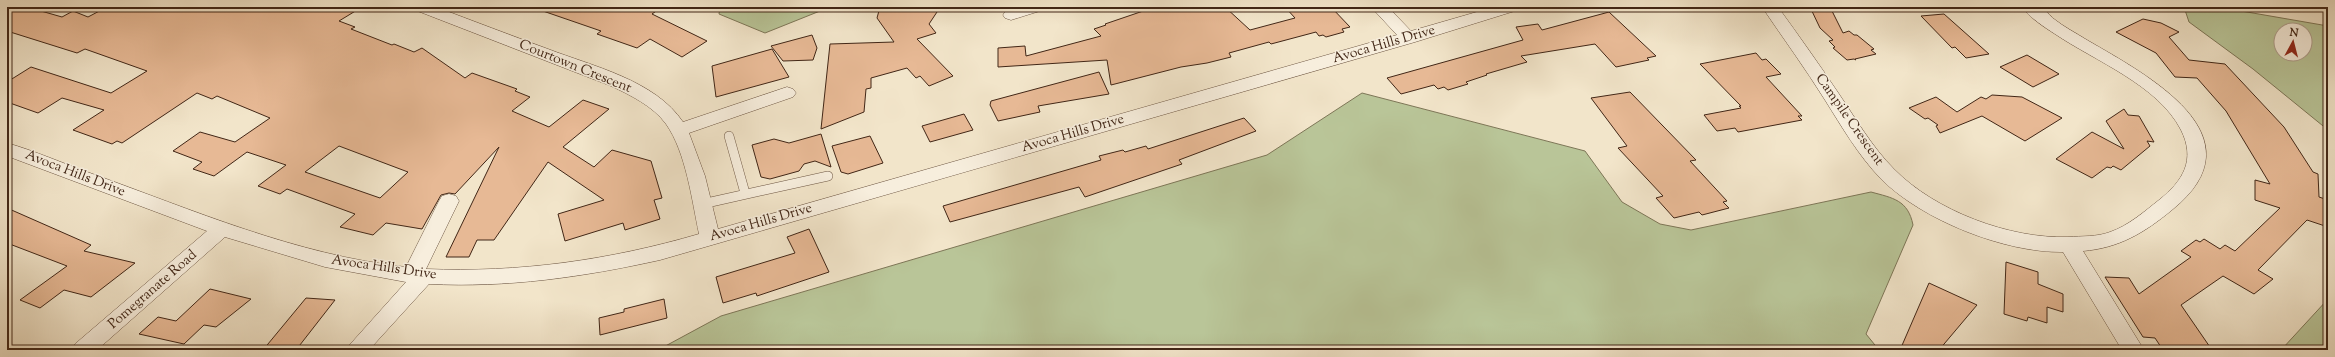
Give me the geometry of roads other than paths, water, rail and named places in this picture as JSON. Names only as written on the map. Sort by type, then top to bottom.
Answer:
[{"type":"street","name":"Courtown Crescent","points":[[421,7],[617,82],[641,94],[663,110],[679,130],[688,154],[710,238]]},
{"type":"street","points":[[1011,15],[1036,7]]},
{"type":"street","points":[[1379,7],[1409,38]]},
{"type":"street","name":"Avoca Hills Drive","points":[[7,149],[281,250],[354,266],[418,275],[477,277],[594,267],[660,253],[1409,38],[1512,7]]},
{"type":"street","name":"Campile Crescent","points":[[1770,7],[1872,158],[1893,181],[1915,196],[1956,217],[1990,231],[2028,241],[2068,244],[2109,240],[2127,234],[2178,197],[2190,182],[2198,165],[2198,152],[2190,129],[2167,102],[2133,76],[2054,28],[2030,7]]},
{"type":"street","points":[[679,130],[787,93]]},
{"type":"street","points":[[356,350],[418,275],[449,201]]},
{"type":"street","name":"Pomegranate Road","points":[[83,350],[222,229]]},
{"type":"street","points":[[2068,244],[2133,350]]},
{"type":"lane","points":[[729,136],[745,193]]},
{"type":"lane","points":[[702,204],[745,193],[828,176]]}]
